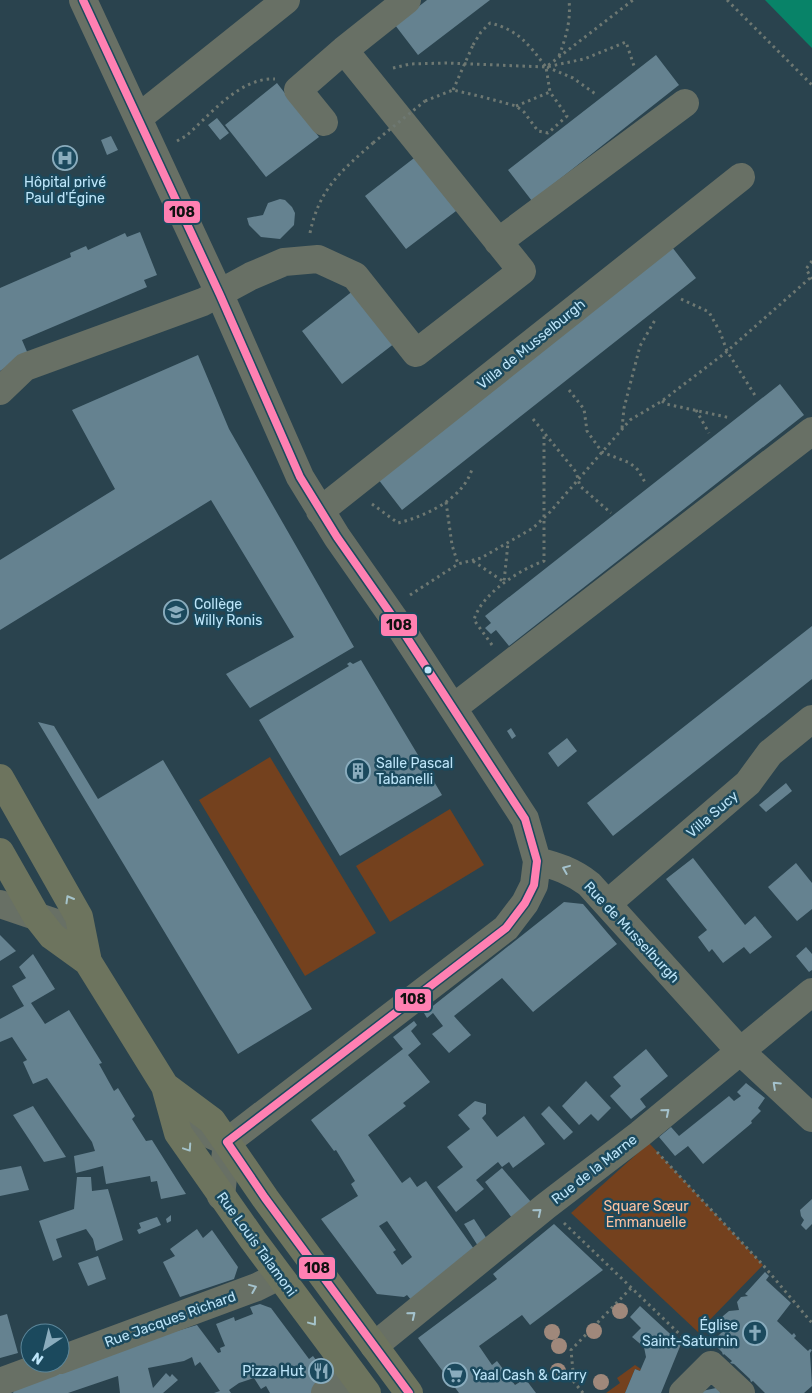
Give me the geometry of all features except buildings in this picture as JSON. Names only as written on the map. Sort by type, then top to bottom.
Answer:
[{"type":"main road","points":[[0,778],[79,917],[88,962]]},
{"type":"main road","points":[[0,852],[37,917],[52,936],[88,962]]},
{"type":"main road","name":"Rue Louis Talamoni","points":[[88,962],[165,1086],[178,1133],[221,1196],[359,1384]]},
{"type":"main road","name":"Rue Louis Talamoni","points":[[165,1086],[212,1121],[265,1198],[409,1393]]},
{"type":"street","points":[[83,0],[220,295],[300,477],[525,819],[537,861],[534,885],[525,903],[506,928],[227,1142],[221,1196]]},
{"type":"street","points":[[138,118],[286,0]]},
{"type":"street","points":[[324,122],[298,90],[344,50],[407,0]]},
{"type":"street","points":[[0,390],[24,367],[220,295],[251,276],[284,262],[318,259],[355,276],[416,353],[522,271],[344,50]]},
{"type":"street","points":[[498,242],[685,103]]},
{"type":"street","name":"Villa de Musselburgh","points":[[320,510],[741,177]]},
{"type":"street","points":[[452,708],[812,431]]},
{"type":"street","name":"Villa Sucy","points":[[608,904],[748,783],[770,753],[812,719]]},
{"type":"street","name":"Rue de Musselburgh","points":[[537,861],[561,867],[576,874],[608,904],[739,1050],[812,1118]]},
{"type":"street","points":[[0,904],[37,917]]},
{"type":"street","name":"Rue de la Marne","points":[[374,1346],[546,1206],[640,1134],[739,1050],[812,992]]},
{"type":"street","name":"Rue Jacques Richard","points":[[70,1356],[257,1287],[279,1276]]},
{"type":"street","points":[[683,1393],[711,1365],[741,1393]]},
{"type":"street","points":[[0,1382],[25,1373]]},
{"type":"street","points":[[325,1393],[359,1384]]},
{"type":"path","points":[[558,57],[567,35],[571,15],[569,0]]},
{"type":"path","points":[[546,67],[633,0]]},
{"type":"path","points":[[727,0],[812,85]]},
{"type":"path","points":[[304,260],[312,222],[321,197],[337,174],[425,101],[453,90],[516,106],[524,112],[538,131],[548,132],[567,116],[550,92],[546,67],[526,40],[505,27],[490,23],[481,32],[473,45],[453,90]]},
{"type":"path","points":[[363,74],[410,64],[446,63],[546,67],[584,59],[626,42],[634,66]]},
{"type":"path","points":[[546,67],[572,78],[597,95]]},
{"type":"path","points":[[154,152],[186,136],[245,86],[266,78],[280,79],[298,90]]},
{"type":"path","points":[[516,106],[550,92]]},
{"type":"path","points":[[409,596],[458,564],[481,558],[533,528],[578,481],[630,420],[662,401],[727,351],[811,278],[806,269],[812,261]]},
{"type":"path","points":[[681,299],[708,312],[720,332],[727,351],[756,397]]},
{"type":"path","points":[[622,429],[624,408],[640,346],[655,320]]},
{"type":"path","points":[[569,390],[584,409],[587,432],[602,452],[630,463],[638,470],[646,484]]},
{"type":"path","points":[[662,401],[666,404],[731,418]]},
{"type":"path","points":[[696,410],[709,433]]},
{"type":"path","points":[[533,419],[576,472],[578,481],[610,512]]},
{"type":"path","points":[[507,665],[474,620],[476,612],[504,582],[526,568],[544,562],[544,433]]},
{"type":"path","points":[[355,484],[367,500],[398,523],[446,502],[468,479],[472,469]]},
{"type":"path","points":[[446,502],[452,545],[458,564]]},
{"type":"path","points":[[504,582],[508,542]]},
{"type":"path","points":[[472,560],[504,582]]},
{"type":"path","points":[[640,1134],[763,1265],[812,1323]]},
{"type":"path","points":[[546,1206],[711,1365]]},
{"type":"path","points":[[583,1393],[574,1382],[571,1350],[632,1287]]},
{"type":"green space","points":[[270,757],[376,933],[305,976],[199,800]]},
{"type":"green space","points":[[450,809],[484,865],[390,922],[356,866]]},
{"type":"green space","name":"Square Sœur Emmanuelle","points":[[649,1143],[763,1265],[698,1332],[571,1213]]},
{"type":"green space","points":[[635,1365],[641,1369],[640,1371],[635,1369],[625,1393],[606,1393],[620,1383],[617,1378]]},
{"type":"shaded area","points":[[765,0],[812,0],[812,48],[806,42]]},
{"type":"transit line","name":"108","points":[[83,0],[220,295],[300,477],[337,537],[402,630],[525,819],[537,861],[534,885],[525,903],[506,928],[227,1142]]},
{"type":"transit line","name":"108","points":[[227,1142],[265,1198],[409,1393]]},
{"type":"place","name":"Hôpital privé Paul d'Égine","points":[[65,158]]},
{"type":"place","name":"Collège Willy Ronis","points":[[176,612]]},
{"type":"place","name":"Salle Pascal Tabanelli","points":[[358,771]]},
{"type":"place","name":"Église Saint-Saturnin","points":[[755,1333]]},
{"type":"place","name":"Pizza Hut","points":[[321,1371]]},
{"type":"place","name":"Yaal Cash & Carry","points":[[455,1375]]}]
